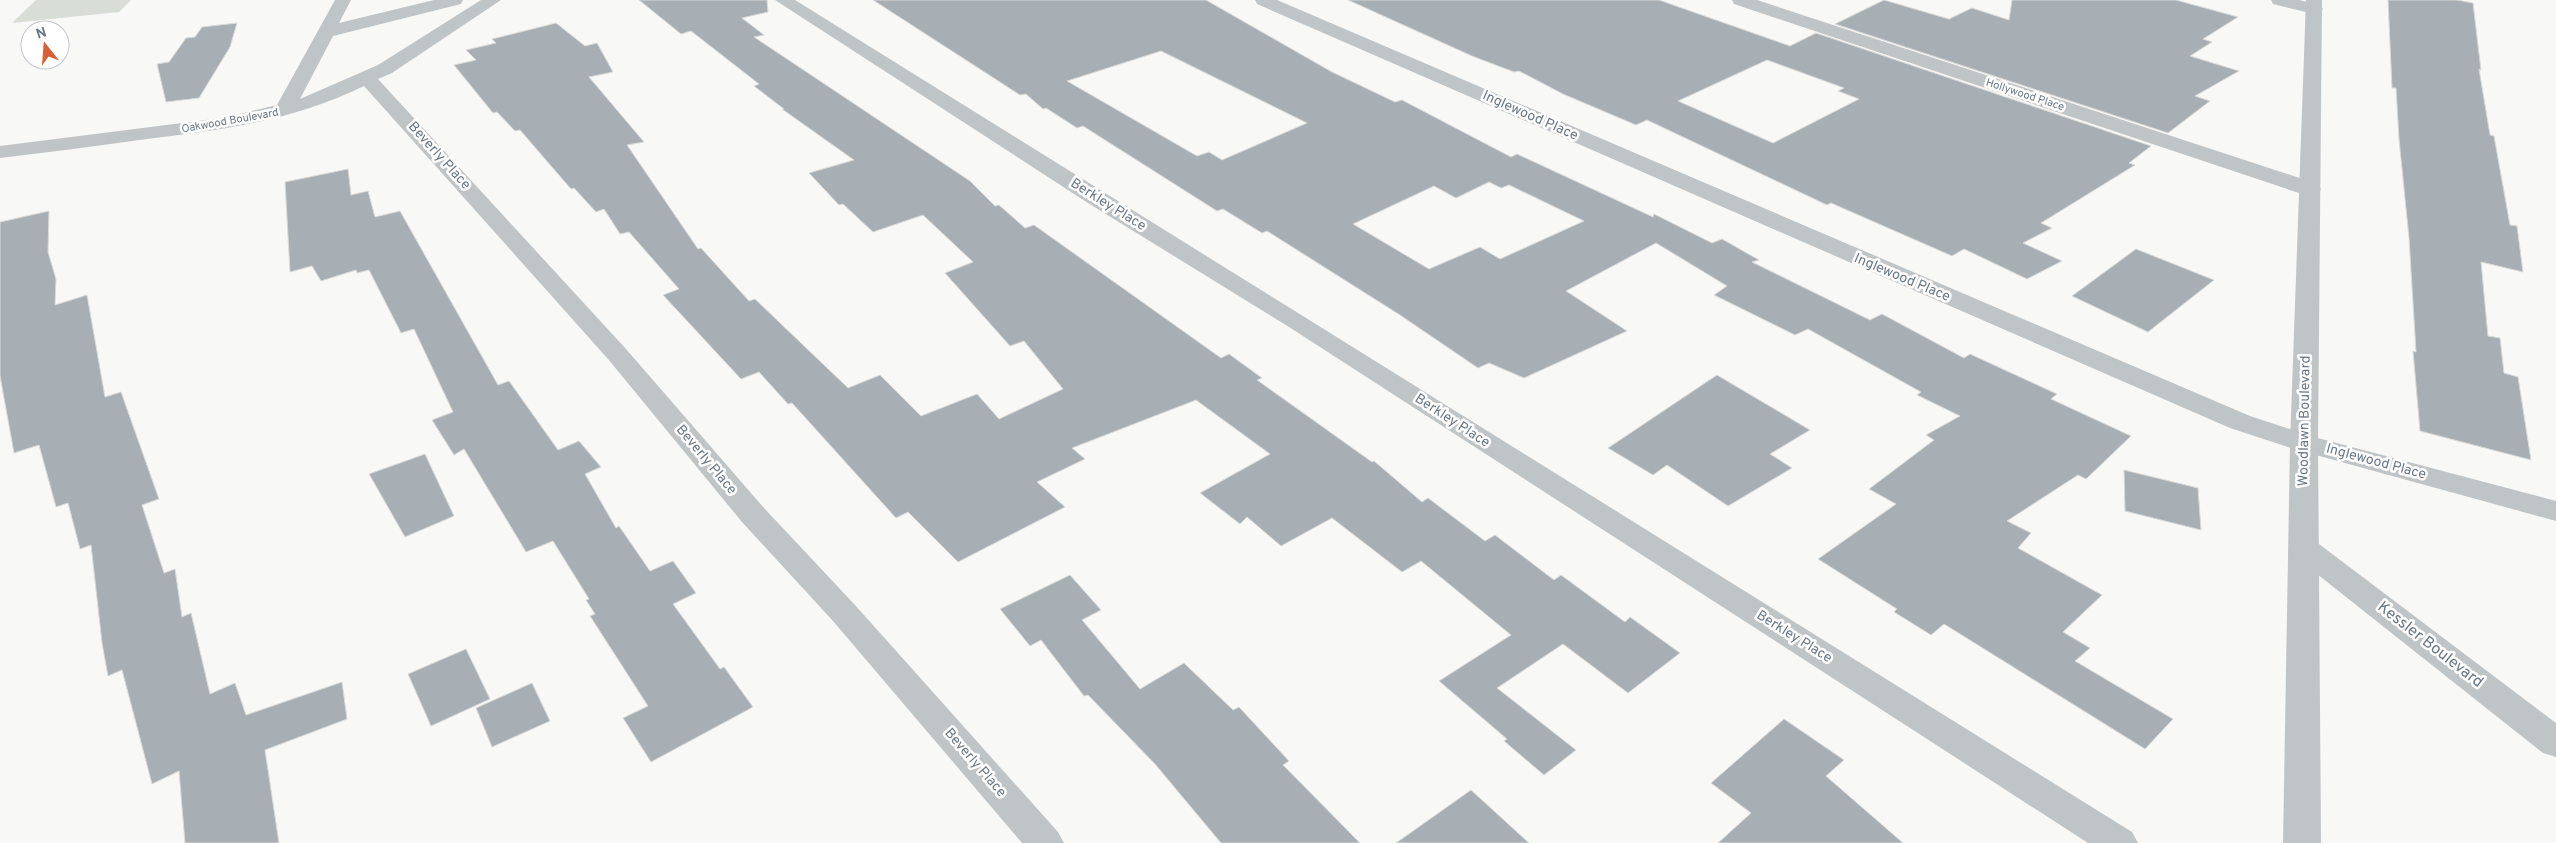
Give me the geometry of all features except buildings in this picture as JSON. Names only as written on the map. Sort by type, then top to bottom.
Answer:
[{"type":"street","points":[[284,111],[343,0]]},
{"type":"street","points":[[326,32],[455,0]]},
{"type":"street","name":"Oakwood Boulevard","points":[[0,152],[222,124],[284,111],[335,93],[366,79],[493,0]]},
{"type":"street","name":"Berkley Place","points":[[782,0],[1096,198],[1298,322],[2120,843]]},
{"type":"street","name":"Inglewood Place","points":[[1263,0],[2240,422],[2304,443],[2556,511]]},
{"type":"street","name":"Hollywood Place","points":[[1740,0],[2310,189]]},
{"type":"street","points":[[2279,0],[2314,4]]},
{"type":"street","name":"Woodlawn Boulevard","points":[[2302,843],[2304,443],[2314,4]]},
{"type":"street","name":"Beverly Place","points":[[366,79],[393,105],[617,354],[753,515],[844,613],[1045,843]]},
{"type":"street","name":"Kessler Boulevard","points":[[2304,548],[2556,743]]},
{"type":"shaded area","points":[[36,0],[131,0],[119,12],[41,20],[20,20],[20,22],[12,23]]}]
